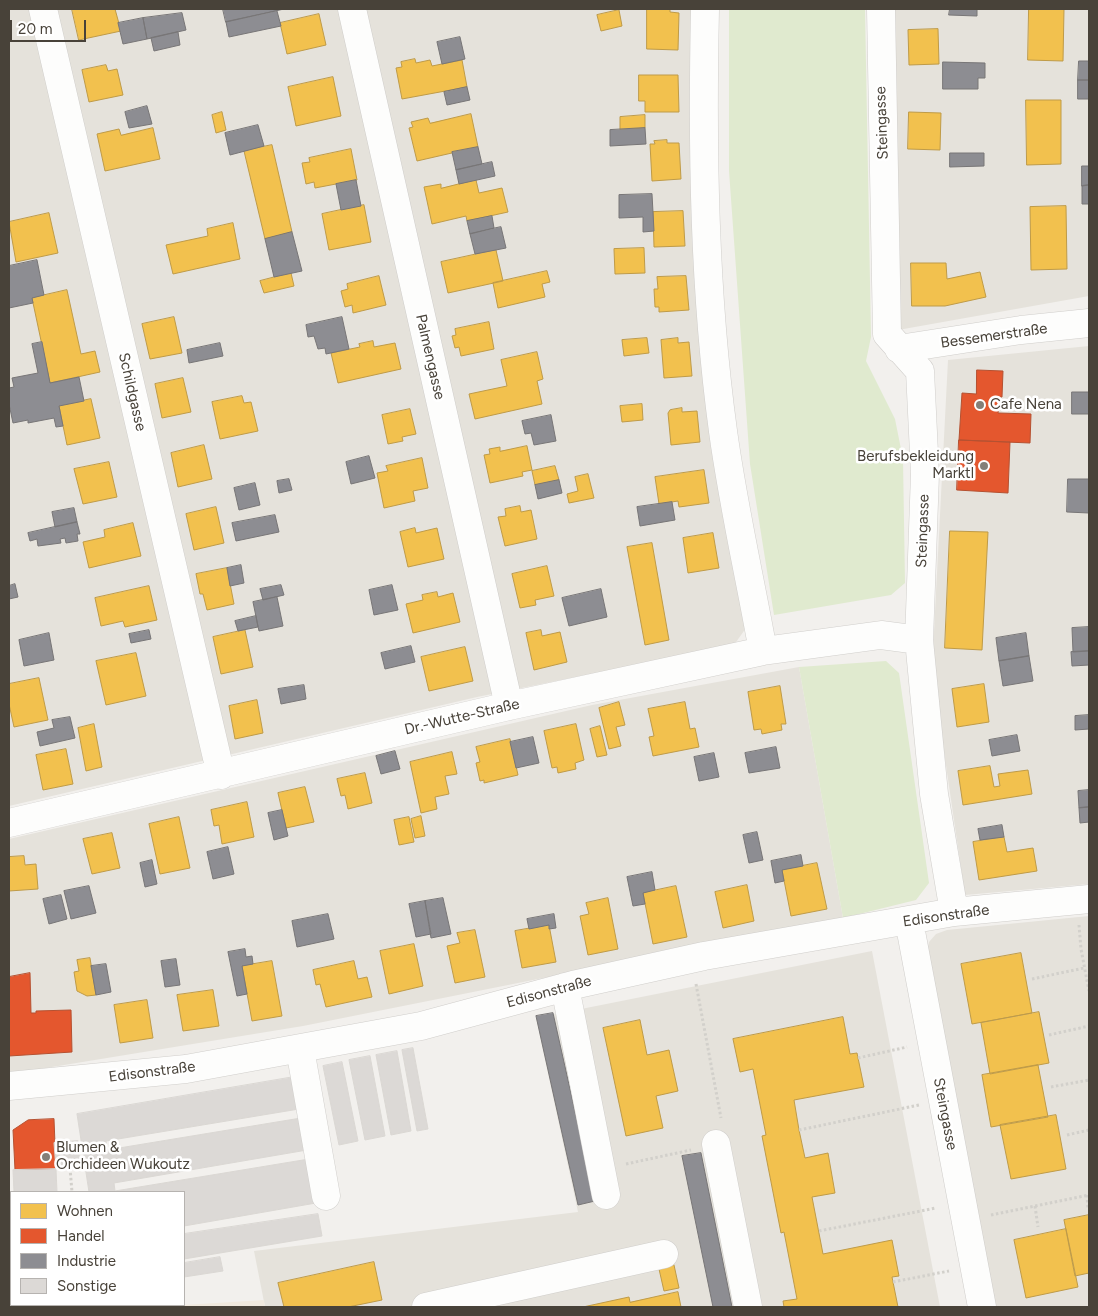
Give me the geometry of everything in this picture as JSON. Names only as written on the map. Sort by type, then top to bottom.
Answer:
[{"type":"street","name":"Schildgasse","points":[[43,9],[221,775]]},
{"type":"street","name":"Palmengasse","points":[[352,9],[509,706]]},
{"type":"street","points":[[705,9],[703,88],[712,326],[723,432],[763,651]]},
{"type":"street","name":"Steingasse","points":[[881,9],[887,334],[920,372],[924,474],[919,640],[934,794],[954,912]]},
{"type":"street","name":"Bessemerstraße","points":[[899,349],[1021,330],[1089,323]]},
{"type":"street","name":"Dr.-Wutte-Straße","points":[[9,823],[221,775],[509,706],[763,651],[880,635],[919,640]]},
{"type":"street","name":"Edisonstraße","points":[[9,1086],[186,1069],[421,1026],[565,987],[691,959],[954,912],[1083,900]]},
{"type":"street","name":"Steingasse","points":[[909,921],[982,1307]]},
{"type":"street","points":[[565,987],[604,1182]]},
{"type":"street","points":[[300,1049],[326,1196]]},
{"type":"street","points":[[716,1144],[748,1307]]},
{"type":"street","points":[[426,1307],[664,1254]]},
{"type":"path","points":[[1083,900],[1084,968],[1089,991]]},
{"type":"path","points":[[604,1182],[716,1144],[726,1143],[691,959]]},
{"type":"path","points":[[1032,980],[1084,968]]},
{"type":"path","points":[[1049,1035],[1089,1026]]},
{"type":"path","points":[[858,1058],[932,1041]]},
{"type":"path","points":[[1050,1087],[1089,1080]]},
{"type":"path","points":[[800,1130],[942,1100]]},
{"type":"path","points":[[1067,1135],[1089,1130]]},
{"type":"path","points":[[70,1168],[72,1191]]},
{"type":"path","points":[[819,1231],[964,1211],[1034,1206],[1088,1195],[1088,1209]]},
{"type":"path","points":[[1034,1206],[1038,1227]]},
{"type":"path","points":[[893,1282],[974,1266]]},
{"type":"shaded area","points":[[9,9],[694,9],[746,628],[734,645],[477,697],[9,806]]},
{"type":"shaded area","points":[[894,9],[1089,9],[1089,296],[898,330]]},
{"type":"shaded area","points":[[1089,346],[1089,884],[965,895],[932,670],[948,360]]},
{"type":"shaded area","points":[[799,667],[843,918],[303,1026],[9,1074],[9,839],[592,705]]},
{"type":"shaded area","points":[[1089,916],[1089,1307],[993,1307],[926,957],[929,942],[936,934],[947,930]]},
{"type":"shaded area","points":[[872,951],[940,1307],[265,1307],[254,1251],[578,1212],[536,1018]]},
{"type":"shaded area","points":[[264,1300],[265,1307],[91,1307],[185,1306]]},
{"type":"green space","points":[[729,9],[865,9],[871,337],[866,361],[895,419],[903,459],[905,583],[891,595],[774,615],[750,464],[729,171]]},
{"type":"green space","points":[[886,661],[899,673],[929,883],[916,900],[843,918],[799,667]]},
{"type":"building: Wohnen","points":[[72,9],[115,9],[121,31],[79,40]]},
{"type":"building: Wohnen","points":[[647,9],[670,9],[670,12],[679,13],[678,50],[647,49]]},
{"type":"building: Wohnen","points":[[1029,9],[1064,9],[1063,61],[1028,60]]},
{"type":"building: Wohnen","points":[[619,10],[622,26],[601,31],[597,15]]},
{"type":"building: Wohnen","points":[[319,14],[326,45],[287,54],[280,23]]},
{"type":"building: Wohnen","points":[[938,29],[939,64],[909,65],[908,30]]},
{"type":"building: Wohnen","points":[[415,59],[416,63],[430,60],[432,66],[462,60],[467,87],[402,99],[396,68],[402,67],[401,62]]},
{"type":"building: Wohnen","points":[[106,65],[108,71],[117,69],[123,95],[89,102],[82,70]]},
{"type":"building: Wohnen","points":[[639,75],[678,75],[679,112],[645,112],[645,101],[639,101]]},
{"type":"building: Wohnen","points":[[333,77],[341,116],[296,126],[288,87]]},
{"type":"building: Wohnen","points":[[1026,100],[1061,100],[1061,164],[1027,165]]},
{"type":"building: Wohnen","points":[[222,112],[226,130],[216,133],[212,115]]},
{"type":"building: Wohnen","points":[[909,112],[941,113],[940,150],[908,149]]},
{"type":"building: Wohnen","points":[[471,114],[478,147],[417,161],[409,128],[413,127],[411,122],[428,118],[430,123]]},
{"type":"building: Wohnen","points":[[645,115],[645,128],[620,130],[620,117]]},
{"type":"building: Wohnen","points":[[153,128],[160,159],[105,171],[97,134],[119,129],[121,135]]},
{"type":"building: Wohnen","points":[[667,140],[667,143],[679,143],[681,179],[652,181],[650,144],[655,144],[654,141]]},
{"type":"building: Wohnen","points":[[272,145],[292,232],[265,239],[244,151]]},
{"type":"building: Wohnen","points":[[351,149],[357,180],[315,188],[314,182],[306,184],[302,163],[310,162],[309,158]]},
{"type":"building: Wohnen","points":[[476,180],[479,193],[502,188],[508,212],[467,221],[466,216],[432,224],[424,187],[441,184],[441,188]]},
{"type":"building: Wohnen","points":[[364,205],[371,242],[329,250],[322,214]]},
{"type":"building: Wohnen","points":[[1066,206],[1067,269],[1031,270],[1030,207]]},
{"type":"building: Wohnen","points":[[683,211],[685,246],[654,247],[653,212]]},
{"type":"building: Wohnen","points":[[49,213],[58,253],[16,262],[9,222]]},
{"type":"building: Wohnen","points":[[233,223],[240,259],[173,274],[166,245],[208,236],[207,229]]},
{"type":"building: Wohnen","points":[[644,248],[645,273],[615,274],[614,249]]},
{"type":"building: Wohnen","points":[[496,250],[503,281],[448,293],[441,262]]},
{"type":"building: Wohnen","points":[[911,263],[946,263],[947,279],[980,272],[986,297],[945,306],[912,306]]},
{"type":"building: Wohnen","points":[[547,271],[550,282],[542,284],[545,297],[498,308],[493,283]]},
{"type":"building: Wohnen","points":[[291,273],[294,286],[264,293],[260,281]]},
{"type":"building: Wohnen","points":[[379,276],[386,305],[353,313],[352,305],[345,307],[341,291],[348,289],[347,284]]},
{"type":"building: Wohnen","points":[[686,276],[689,310],[659,312],[659,307],[655,307],[654,289],[658,289],[657,277]]},
{"type":"building: Wohnen","points":[[67,290],[81,354],[95,351],[100,372],[50,383],[32,298]]},
{"type":"building: Wohnen","points":[[174,317],[182,353],[150,359],[142,324]]},
{"type":"building: Wohnen","points":[[489,322],[494,349],[461,356],[459,347],[455,348],[452,336],[456,335],[455,329]]},
{"type":"building: Wohnen","points":[[647,338],[649,353],[624,356],[622,340]]},
{"type":"building: Wohnen","points":[[678,338],[678,343],[689,342],[692,376],[664,378],[661,340]]},
{"type":"building: Wohnen","points":[[373,341],[374,347],[395,343],[401,369],[338,383],[331,353],[360,347],[359,344]]},
{"type":"building: Wohnen","points":[[537,352],[543,379],[537,381],[542,404],[475,419],[469,394],[507,386],[501,360]]},
{"type":"building: Wohnen","points":[[183,378],[191,412],[162,418],[155,384]]},
{"type":"building: Wohnen","points":[[242,396],[244,403],[251,402],[258,431],[220,439],[212,402]]},
{"type":"building: Wohnen","points":[[91,399],[100,438],[67,445],[59,406]]},
{"type":"building: Wohnen","points":[[642,404],[643,420],[622,422],[620,406]]},
{"type":"building: Wohnen","points":[[682,408],[682,412],[697,411],[700,442],[671,445],[668,413],[670,410]]},
{"type":"building: Wohnen","points":[[410,409],[416,434],[402,437],[403,441],[388,444],[382,415]]},
{"type":"building: Wohnen","points":[[204,445],[212,479],[178,487],[171,453]]},
{"type":"building: Wohnen","points":[[527,446],[532,470],[522,472],[523,476],[490,483],[484,455],[490,454],[489,449],[500,447],[500,451]]},
{"type":"building: Wohnen","points":[[422,458],[428,488],[413,491],[415,501],[384,508],[377,473],[388,471],[386,466]]},
{"type":"building: Wohnen","points":[[109,462],[117,497],[83,504],[74,469]]},
{"type":"building: Wohnen","points":[[555,466],[559,480],[535,485],[532,471]]},
{"type":"building: Wohnen","points":[[704,470],[709,503],[679,507],[678,501],[659,504],[655,477]]},
{"type":"building: Wohnen","points":[[588,474],[594,498],[569,503],[567,494],[578,491],[575,477]]},
{"type":"building: Wohnen","points":[[520,506],[521,512],[531,510],[537,539],[505,546],[498,517],[506,516],[505,509]]},
{"type":"building: Wohnen","points":[[216,507],[224,543],[194,550],[186,514]]},
{"type":"building: Wohnen","points":[[133,523],[141,556],[89,568],[83,542],[105,537],[104,530]]},
{"type":"building: Wohnen","points":[[415,528],[416,533],[437,528],[444,559],[408,567],[400,532]]},
{"type":"building: Wohnen","points":[[950,531],[988,532],[982,650],[945,648]]},
{"type":"building: Wohnen","points":[[713,533],[719,568],[688,573],[683,538]]},
{"type":"building: Wohnen","points":[[652,543],[669,640],[645,645],[627,547]]},
{"type":"building: Wohnen","points":[[547,566],[554,596],[535,600],[536,605],[520,608],[512,574]]},
{"type":"building: Wohnen","points":[[227,568],[234,604],[207,610],[203,594],[200,594],[196,574]]},
{"type":"building: Wohnen","points":[[149,586],[157,620],[125,627],[123,621],[101,626],[95,598]]},
{"type":"building: Wohnen","points":[[437,592],[438,597],[453,593],[460,622],[413,633],[406,604],[423,600],[422,595]]},
{"type":"building: Wohnen","points":[[245,630],[253,667],[221,674],[213,637]]},
{"type":"building: Wohnen","points":[[541,630],[542,636],[560,632],[567,662],[534,670],[526,633]]},
{"type":"building: Wohnen","points":[[465,647],[473,681],[429,691],[421,657]]},
{"type":"building: Wohnen","points":[[136,653],[146,696],[106,705],[96,661]]},
{"type":"building: Wohnen","points":[[39,678],[48,720],[14,727],[9,704],[9,684]]},
{"type":"building: Wohnen","points":[[984,684],[989,722],[957,727],[952,689]]},
{"type":"building: Wohnen","points":[[780,686],[786,724],[781,724],[782,730],[762,734],[761,729],[754,730],[748,692]]},
{"type":"building: Wohnen","points":[[257,700],[263,733],[235,739],[229,706]]},
{"type":"building: Wohnen","points":[[619,702],[625,725],[616,727],[621,746],[609,749],[599,708]]},
{"type":"building: Wohnen","points":[[685,702],[690,729],[695,728],[699,747],[653,756],[649,737],[654,736],[648,709]]},
{"type":"building: Wohnen","points":[[94,724],[102,767],[86,771],[78,728]]},
{"type":"building: Wohnen","points":[[576,724],[584,760],[575,763],[576,769],[558,773],[557,767],[552,768],[544,731]]},
{"type":"building: Wohnen","points":[[600,726],[607,755],[597,757],[590,729]]},
{"type":"building: Wohnen","points":[[510,739],[518,775],[484,783],[484,780],[480,781],[476,763],[480,762],[476,747]]},
{"type":"building: Wohnen","points":[[66,749],[73,784],[43,790],[36,755]]},
{"type":"building: Wohnen","points":[[452,752],[457,774],[445,776],[449,794],[435,797],[437,809],[421,813],[410,762]]},
{"type":"building: Wohnen","points":[[990,766],[994,787],[1000,786],[998,774],[1028,770],[1032,794],[963,805],[958,771]]},
{"type":"building: Wohnen","points":[[365,773],[372,803],[348,809],[345,795],[341,796],[337,779]]},
{"type":"building: Wohnen","points":[[305,787],[314,822],[286,828],[278,793]]},
{"type":"building: Wohnen","points":[[247,802],[254,837],[222,844],[219,825],[214,826],[211,810]]},
{"type":"building: Wohnen","points":[[421,816],[425,836],[415,838],[411,819]]},
{"type":"building: Wohnen","points":[[179,817],[190,868],[160,874],[149,824]]},
{"type":"building: Wohnen","points":[[409,817],[414,842],[399,845],[394,820]]},
{"type":"building: Wohnen","points":[[112,833],[120,868],[92,874],[83,839]]},
{"type":"building: Wohnen","points":[[1004,837],[1007,852],[1033,848],[1037,871],[979,880],[973,842]]},
{"type":"building: Wohnen","points":[[24,856],[25,865],[36,864],[38,889],[9,891],[9,857]]},
{"type":"building: Wohnen","points":[[817,863],[827,909],[791,916],[782,870]]},
{"type":"building: Wohnen","points":[[747,885],[754,921],[723,928],[715,892]]},
{"type":"building: Wohnen","points":[[676,886],[687,937],[653,944],[643,893]]},
{"type":"building: Wohnen","points":[[608,898],[618,949],[588,955],[580,916],[589,914],[586,903]]},
{"type":"building: Wohnen","points":[[549,925],[556,962],[522,968],[515,931]]},
{"type":"building: Wohnen","points":[[475,930],[485,977],[455,983],[447,946],[460,943],[457,933]]},
{"type":"building: Wohnen","points":[[414,944],[423,986],[389,994],[380,951]]},
{"type":"building: Wohnen","points":[[1021,953],[1032,1013],[972,1024],[961,964]]},
{"type":"building: Wohnen","points":[[90,958],[96,995],[87,996],[77,991],[74,972],[79,971],[77,960]]},
{"type":"building: Wohnen","points":[[272,961],[282,1016],[252,1021],[242,966]]},
{"type":"building: Wohnen","points":[[354,961],[358,979],[367,977],[372,997],[326,1007],[320,984],[316,985],[313,970]]},
{"type":"building: Wohnen","points":[[213,990],[219,1026],[183,1031],[177,995]]},
{"type":"building: Wohnen","points":[[147,1000],[153,1038],[120,1043],[114,1005]]},
{"type":"building: Wohnen","points":[[1039,1012],[1049,1063],[990,1074],[981,1023]]},
{"type":"building: Wohnen","points":[[843,1017],[850,1054],[857,1053],[864,1087],[794,1100],[799,1130],[805,1158],[828,1153],[835,1193],[812,1197],[823,1254],[892,1240],[899,1276],[892,1277],[898,1307],[784,1307],[783,1301],[797,1299],[784,1232],[781,1233],[762,1136],[766,1135],[753,1069],[740,1072],[733,1039]]},
{"type":"building: Wohnen","points":[[640,1020],[647,1055],[669,1050],[678,1091],[656,1096],[663,1128],[626,1136],[603,1028]]},
{"type":"building: Wohnen","points":[[1038,1065],[1048,1117],[991,1127],[982,1075]]},
{"type":"building: Wohnen","points":[[1056,1115],[1066,1169],[1011,1179],[1000,1125]]},
{"type":"building: Wohnen","points":[[1089,1215],[1089,1273],[1075,1276],[1064,1220]]},
{"type":"building: Wohnen","points":[[1066,1229],[1078,1287],[1026,1298],[1014,1240]]},
{"type":"building: Wohnen","points":[[374,1262],[382,1300],[348,1307],[284,1307],[278,1283]]},
{"type":"building: Wohnen","points":[[674,1265],[679,1288],[664,1291],[659,1269]]},
{"type":"building: Wohnen","points":[[678,1292],[681,1307],[583,1307],[629,1297],[630,1302]]},
{"type":"building: Handel","name":"Cafe Nena","points":[[977,370],[1003,371],[1002,397],[999,397],[998,413],[1031,414],[1030,443],[959,440],[962,393],[976,394]]},
{"type":"building: Handel","name":"Berufsbekleidung Marktl","points":[[959,440],[1010,442],[1008,493],[957,490]]},
{"type":"building: Handel","points":[[30,973],[31,1013],[36,1013],[36,1011],[71,1010],[72,1052],[9,1056],[9,977]]},
{"type":"building: Handel","points":[[54,1119],[56,1169],[15,1170],[13,1130],[28,1120]]},
{"type":"building: Industrie","points":[[223,9],[284,9],[226,22]]},
{"type":"building: Industrie","points":[[950,9],[977,9],[977,16],[949,15]]},
{"type":"building: Industrie","points":[[277,11],[281,26],[229,37],[226,22]]},
{"type":"building: Industrie","points":[[182,13],[186,30],[147,39],[143,18]]},
{"type":"building: Industrie","points":[[143,18],[147,39],[123,44],[118,23]]},
{"type":"building: Industrie","points":[[178,32],[180,45],[154,51],[151,38]]},
{"type":"building: Industrie","points":[[460,37],[465,59],[442,64],[437,42]]},
{"type":"building: Industrie","points":[[1079,61],[1089,61],[1089,80],[1078,80]]},
{"type":"building: Industrie","points":[[943,62],[985,63],[985,78],[978,78],[978,89],[943,89]]},
{"type":"building: Industrie","points":[[1078,80],[1089,80],[1089,99],[1078,99]]},
{"type":"building: Industrie","points":[[467,87],[470,100],[447,105],[444,92]]},
{"type":"building: Industrie","points":[[147,106],[152,124],[129,128],[125,112]]},
{"type":"building: Industrie","points":[[258,125],[264,146],[230,155],[225,133]]},
{"type":"building: Industrie","points":[[645,128],[646,144],[610,146],[610,130]]},
{"type":"building: Industrie","points":[[478,147],[482,164],[456,170],[452,152]]},
{"type":"building: Industrie","points":[[950,153],[984,153],[984,166],[950,167]]},
{"type":"building: Industrie","points":[[492,162],[495,176],[459,184],[456,170]]},
{"type":"building: Industrie","points":[[1082,166],[1089,166],[1089,185],[1082,186]]},
{"type":"building: Industrie","points":[[356,180],[361,206],[341,210],[336,184]]},
{"type":"building: Industrie","points":[[1089,185],[1089,204],[1082,204],[1082,186]]},
{"type":"building: Industrie","points":[[652,194],[654,231],[643,232],[643,217],[619,218],[619,195]]},
{"type":"building: Industrie","points":[[492,216],[494,228],[470,234],[467,221]]},
{"type":"building: Industrie","points":[[501,227],[506,248],[475,254],[470,234]]},
{"type":"building: Industrie","points":[[292,232],[302,271],[274,277],[265,239]]},
{"type":"building: Industrie","points":[[37,260],[44,295],[32,298],[33,303],[9,308],[9,266]]},
{"type":"building: Industrie","points":[[342,317],[349,349],[326,354],[325,348],[318,349],[314,336],[308,337],[306,325]]},
{"type":"building: Industrie","points":[[42,342],[50,383],[79,377],[84,401],[59,406],[63,426],[56,427],[54,418],[28,423],[28,420],[13,423],[9,404],[9,388],[14,387],[12,378],[38,373],[32,344]]},
{"type":"building: Industrie","points":[[220,343],[223,356],[189,363],[187,350]]},
{"type":"building: Industrie","points":[[1072,392],[1089,392],[1089,414],[1072,414]]},
{"type":"building: Industrie","points":[[551,415],[556,441],[534,445],[531,433],[525,434],[522,421]]},
{"type":"building: Industrie","points":[[369,456],[375,478],[351,484],[346,462]]},
{"type":"building: Industrie","points":[[289,479],[292,490],[279,493],[277,481]]},
{"type":"building: Industrie","points":[[1068,479],[1089,479],[1089,513],[1067,512]]},
{"type":"building: Industrie","points":[[559,480],[562,493],[538,499],[535,485]]},
{"type":"building: Industrie","points":[[255,483],[260,505],[239,510],[234,488]]},
{"type":"building: Industrie","points":[[672,502],[675,520],[640,526],[637,507]]},
{"type":"building: Industrie","points":[[74,508],[77,522],[55,527],[52,512]]},
{"type":"building: Industrie","points":[[275,515],[279,532],[236,541],[232,523]]},
{"type":"building: Industrie","points":[[77,522],[80,534],[77,534],[78,541],[66,543],[65,538],[60,539],[61,543],[38,546],[37,539],[30,541],[28,533]]},
{"type":"building: Industrie","points":[[241,565],[244,583],[230,586],[227,568]]},
{"type":"building: Industrie","points":[[15,584],[18,597],[9,599],[9,586]]},
{"type":"building: Industrie","points":[[281,585],[284,595],[263,600],[260,589]]},
{"type":"building: Industrie","points":[[392,585],[398,610],[374,615],[369,590]]},
{"type":"building: Industrie","points":[[601,589],[607,617],[569,626],[562,598]]},
{"type":"building: Industrie","points":[[277,597],[283,626],[259,631],[253,602]]},
{"type":"building: Industrie","points":[[256,616],[258,627],[238,631],[235,621]]},
{"type":"building: Industrie","points":[[1089,627],[1089,651],[1073,652],[1072,628]]},
{"type":"building: Industrie","points":[[149,630],[151,639],[131,643],[129,634]]},
{"type":"building: Industrie","points":[[49,633],[54,660],[24,666],[19,640]]},
{"type":"building: Industrie","points":[[1026,633],[1029,656],[999,661],[996,638]]},
{"type":"building: Industrie","points":[[411,646],[415,662],[385,669],[381,653]]},
{"type":"building: Industrie","points":[[1089,651],[1089,665],[1072,666],[1071,652]]},
{"type":"building: Industrie","points":[[1029,656],[1033,681],[1003,686],[999,661]]},
{"type":"building: Industrie","points":[[304,685],[306,699],[281,704],[278,689]]},
{"type":"building: Industrie","points":[[1089,715],[1089,729],[1075,730],[1075,716]]},
{"type":"building: Industrie","points":[[70,717],[75,738],[40,746],[37,732],[54,728],[52,720]]},
{"type":"building: Industrie","points":[[1017,735],[1020,751],[992,756],[989,740]]},
{"type":"building: Industrie","points":[[533,737],[539,763],[516,768],[510,742]]},
{"type":"building: Industrie","points":[[776,747],[780,768],[749,773],[745,753]]},
{"type":"building: Industrie","points":[[395,751],[400,769],[381,774],[376,756]]},
{"type":"building: Industrie","points":[[714,753],[719,777],[699,781],[694,757]]},
{"type":"building: Industrie","points":[[1089,790],[1089,807],[1079,808],[1078,791]]},
{"type":"building: Industrie","points":[[1089,807],[1089,822],[1080,823],[1079,808]]},
{"type":"building: Industrie","points":[[282,810],[288,836],[274,840],[268,813]]},
{"type":"building: Industrie","points":[[1002,825],[1004,837],[980,840],[978,829]]},
{"type":"building: Industrie","points":[[757,832],[763,860],[749,863],[743,835]]},
{"type":"building: Industrie","points":[[228,847],[234,874],[213,879],[207,852]]},
{"type":"building: Industrie","points":[[801,855],[803,866],[782,870],[784,881],[775,883],[771,861]]},
{"type":"building: Industrie","points":[[152,860],[157,884],[145,887],[140,863]]},
{"type":"building: Industrie","points":[[652,872],[655,890],[643,893],[645,904],[633,906],[627,877]]},
{"type":"building: Industrie","points":[[89,886],[96,913],[71,919],[64,891]]},
{"type":"building: Industrie","points":[[61,895],[67,919],[49,924],[43,899]]},
{"type":"building: Industrie","points":[[443,898],[451,934],[431,938],[425,901]]},
{"type":"building: Industrie","points":[[425,901],[431,934],[416,937],[409,904]]},
{"type":"building: Industrie","points":[[328,914],[334,939],[297,947],[292,921]]},
{"type":"building: Industrie","points":[[554,914],[556,928],[549,929],[549,925],[529,929],[527,919]]},
{"type":"building: Industrie","points":[[245,949],[246,957],[252,956],[253,964],[242,966],[247,994],[237,996],[228,952]]},
{"type":"building: Industrie","points":[[176,959],[180,985],[165,987],[161,961]]},
{"type":"building: Industrie","points":[[106,964],[111,992],[96,995],[91,966]]},
{"type":"building: Industrie","points":[[553,1013],[595,1201],[578,1205],[536,1016]]},
{"type":"building: Industrie","points":[[701,1153],[732,1307],[713,1307],[682,1156]]},
{"type":"building: Sonstige","points":[[413,1048],[428,1129],[417,1131],[402,1050]]},
{"type":"building: Sonstige","points":[[397,1051],[411,1131],[391,1135],[376,1055]]},
{"type":"building: Sonstige","points":[[370,1056],[385,1136],[365,1140],[349,1060]]},
{"type":"building: Sonstige","points":[[342,1062],[358,1141],[339,1145],[323,1066]]},
{"type":"building: Sonstige","points":[[294,1077],[299,1109],[106,1141],[107,1150],[301,1118],[307,1150],[114,1183],[115,1191],[89,1191],[77,1114]]},
{"type":"building: Sonstige","points":[[78,1141],[80,1167],[56,1169],[54,1143]]},
{"type":"building: Sonstige","points":[[309,1159],[316,1203],[185,1226],[185,1191],[115,1191]]},
{"type":"building: Sonstige","points":[[56,1169],[57,1191],[14,1191],[13,1170]]},
{"type":"building: Sonstige","points":[[318,1214],[322,1236],[185,1259],[185,1234]]},
{"type":"building: Sonstige","points":[[220,1257],[223,1271],[185,1277],[185,1263]]},
{"type":"place","name":"Cafe Nena","points":[[980,405]]},
{"type":"place","name":"Berufsbekleidung Marktl","points":[[984,466]]},
{"type":"place","name":"Blumen & Orchideen Wukoutz","points":[[46,1157]]}]
